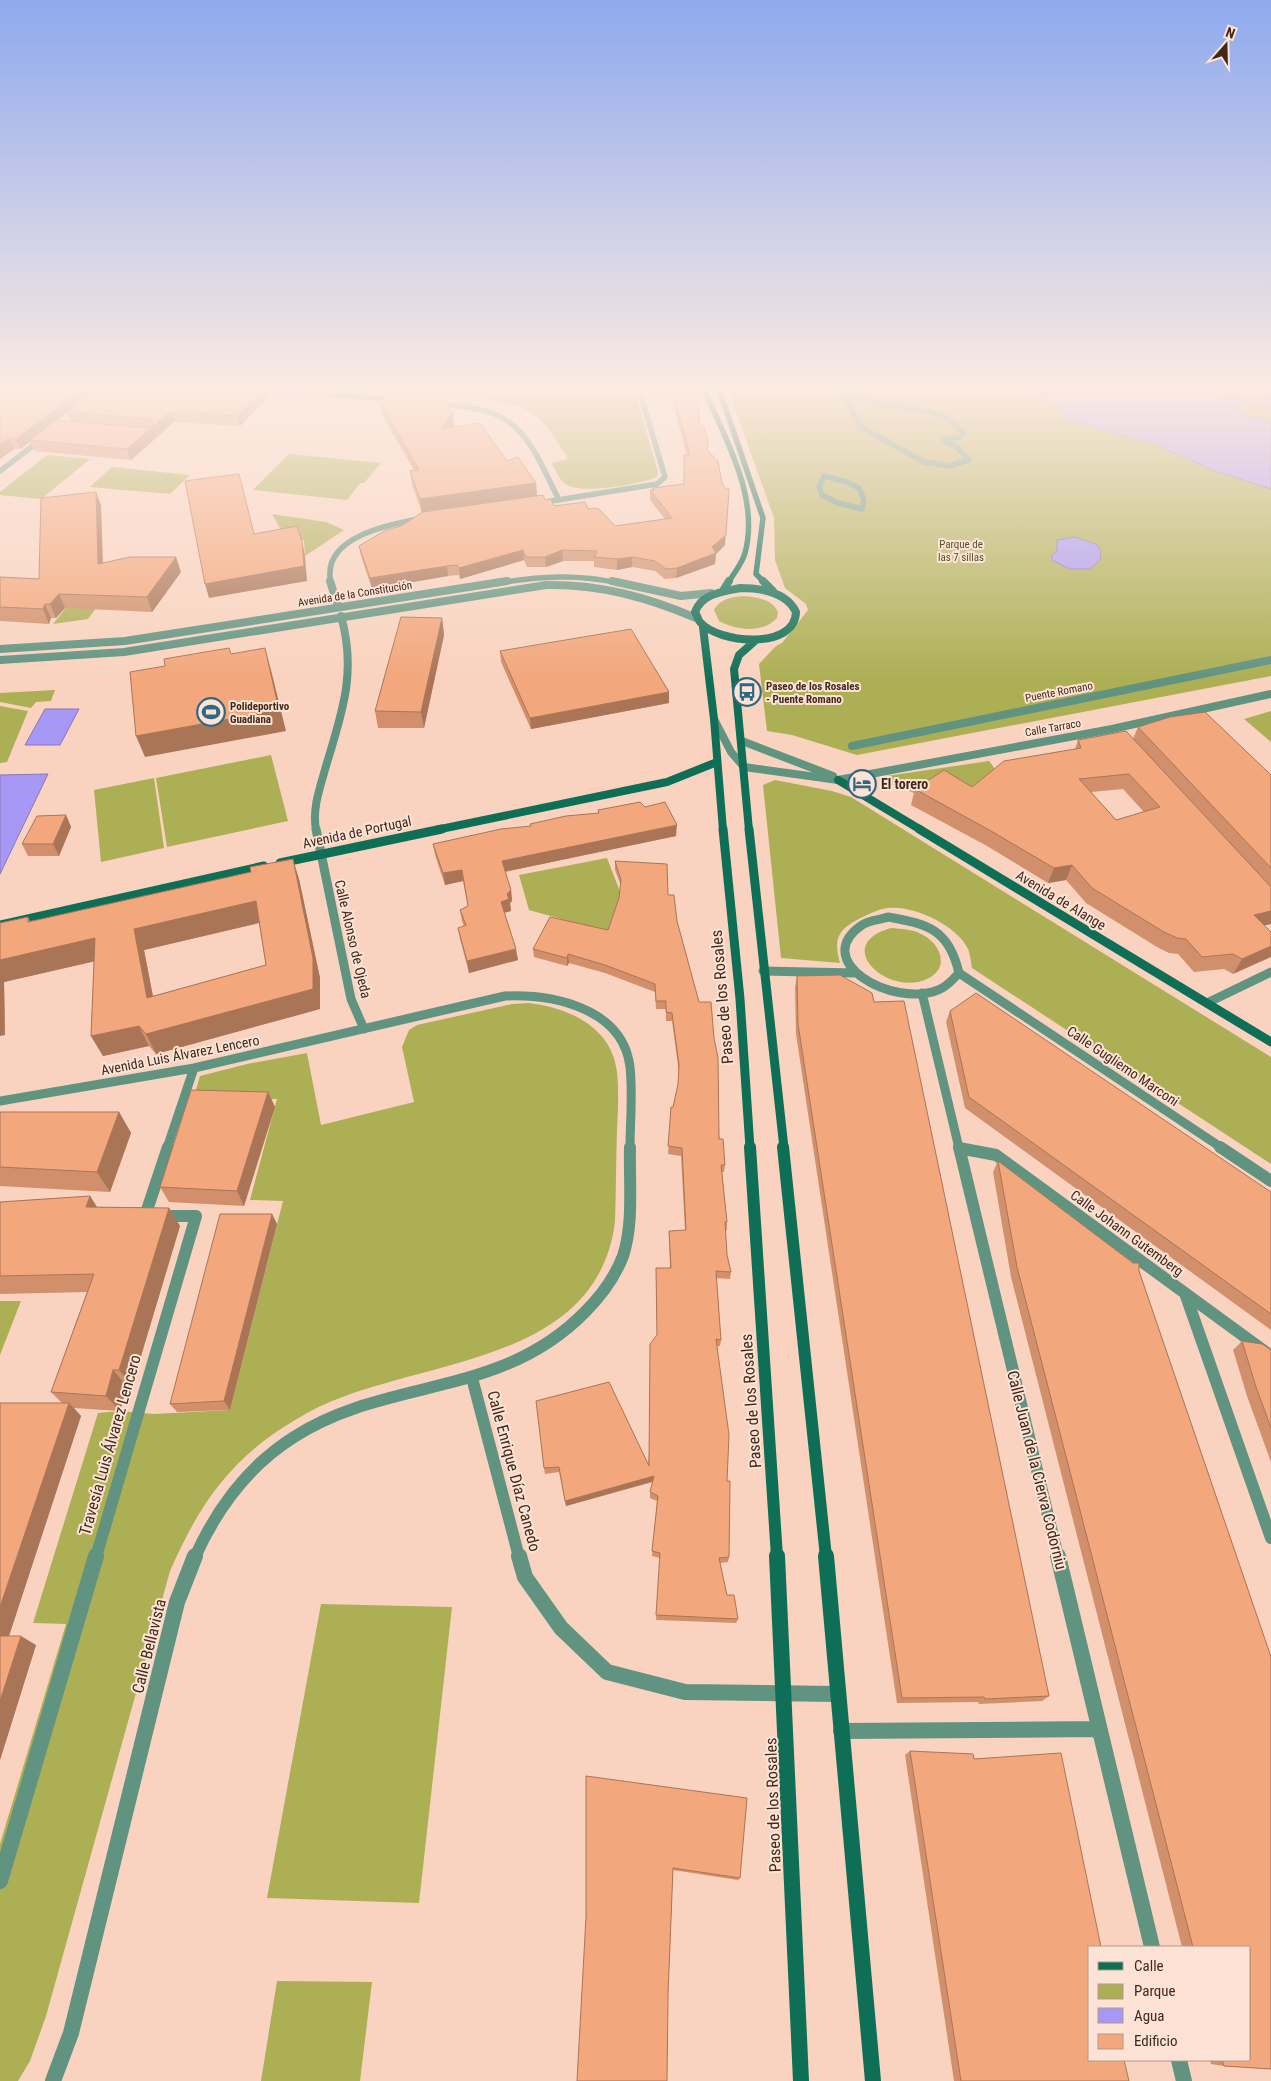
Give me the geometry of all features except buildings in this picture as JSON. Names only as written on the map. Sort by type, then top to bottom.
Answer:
[{"type":"main road","points":[[724,589],[745,554],[748,519],[742,486]]},
{"type":"main road","points":[[752,486],[763,518],[756,574],[759,579],[788,601],[796,610],[796,619],[791,628],[781,634],[756,640],[727,638],[699,623],[695,607],[700,600],[711,593],[724,589],[752,588],[778,595]]},
{"type":"main road","name":"Paseo de los Rosales","points":[[699,623],[714,719],[740,1000],[784,1694],[801,2081]]},
{"type":"main road","points":[[756,640],[739,656],[734,669],[763,971],[768,1000],[831,1602],[837,1694],[873,2081]]},
{"type":"main road","name":"Avenida de Portugal","points":[[0,925],[320,854],[667,782],[717,762]]},
{"type":"main road","name":"Avenida de Alange","points":[[838,780],[1271,1042]]},
{"type":"street","points":[[551,486],[559,500]]},
{"type":"street","points":[[535,503],[644,486]]},
{"type":"street","points":[[819,486],[822,495],[851,508],[862,509],[865,497],[862,490],[857,486]]},
{"type":"street","points":[[338,606],[329,578],[328,566],[334,556],[345,545],[376,529],[429,518]]},
{"type":"street","name":"Avenida de la Constitución","points":[[0,649],[125,641],[338,606],[542,576],[604,579],[681,596],[711,593]]},
{"type":"street","name":"Avenida de la Constitución","points":[[0,660],[124,652],[532,586],[561,584],[607,588],[638,596],[676,609],[699,623]]},
{"type":"street","name":"Calle Alonso de Ojeda","points":[[342,616],[350,651],[348,690],[315,808],[320,854],[351,999],[364,1029]]},
{"type":"street","name":"Puente Romano","points":[[852,746],[1271,660]]},
{"type":"street","name":"Calle Tarraco","points":[[744,767],[838,780],[1112,729],[1271,694]]},
{"type":"street","name":"Paseo de los Rosales","points":[[714,719],[731,752],[744,767]]},
{"type":"street","points":[[1112,729],[1119,736]]},
{"type":"street","points":[[742,741],[804,763],[838,780]]},
{"type":"street","points":[[888,917],[918,922],[940,933],[956,954],[959,973],[938,990],[922,994],[907,996],[872,987],[855,973],[846,955],[849,938],[863,924],[888,917]]},
{"type":"street","points":[[763,971],[855,973]]},
{"type":"street","points":[[1207,1003],[1271,972]]},
{"type":"street","name":"Calle Gugliemo Marconi","points":[[959,973],[1271,1181]]},
{"type":"street","name":"Calle Enrique Díaz Canedo","points":[[364,1029],[505,996],[525,994],[545,995],[565,1000],[601,1019],[613,1029],[627,1053],[631,1085],[628,1235],[613,1280],[596,1301],[549,1343],[522,1359],[472,1378],[484,1430],[525,1577],[560,1628],[606,1672],[685,1692],[837,1694]]},
{"type":"street","name":"Calle Juan de la Cierva Codorniu","points":[[922,994],[1152,1946]]},
{"type":"street","name":"Avenida Luis Álvarez Lencero","points":[[0,1101],[194,1068],[364,1029]]},
{"type":"street","name":"Travesía Luis Álvarez Lencero","points":[[0,1881],[196,1216],[145,1216],[194,1068]]},
{"type":"street","name":"Calle Johann Gutemberg","points":[[959,1148],[996,1155],[1186,1296],[1271,1356]]},
{"type":"street","points":[[1186,1296],[1271,1538]]},
{"type":"street","name":"Calle Bellavista","points":[[53,2081],[71,2034],[177,1602],[190,1566],[223,1503],[243,1477],[268,1455],[298,1435],[328,1420],[390,1400],[472,1378]]},
{"type":"street","points":[[841,1731],[1099,1729]]},
{"type":"street","points":[[1179,2061],[1184,2081]]},
{"type":"green space","points":[[7,486],[57,486],[41,499],[0,495],[0,492]]},
{"type":"green space","points":[[91,486],[178,486],[170,494]]},
{"type":"green space","points":[[257,486],[358,486],[347,500],[253,490]]},
{"type":"green space","points":[[569,486],[619,486],[595,489]]},
{"type":"green space","name":"Parque de las 7 sillas","points":[[763,486],[1262,486],[1271,489],[1271,676],[857,755],[792,735],[767,731],[759,664],[776,646],[782,643],[808,610],[806,604],[785,588],[775,560],[774,518]]},
{"type":"green space","points":[[272,514],[326,522],[344,530],[305,556],[304,540],[287,541]]},
{"type":"green space","points":[[123,571],[88,619],[53,624],[72,600]]},
{"type":"green space","points":[[743,596],[768,601],[778,612],[777,618],[764,626],[749,629],[733,627],[719,621],[714,610],[716,606],[726,599]]},
{"type":"green space","points":[[55,690],[51,701],[36,702],[31,708],[0,702],[0,693]]},
{"type":"green space","points":[[0,706],[28,711],[7,762],[0,763]]},
{"type":"green space","points":[[1271,711],[1271,742],[1244,719]]},
{"type":"green space","points":[[271,755],[288,821],[167,847],[156,778]]},
{"type":"green space","points":[[989,761],[1038,826],[921,789],[914,793],[895,785],[887,784],[880,777]]},
{"type":"green space","points":[[154,778],[164,848],[101,862],[94,790]]},
{"type":"green space","points":[[775,780],[832,791],[851,797],[1271,1057],[1271,1164],[972,968],[969,951],[962,940],[954,932],[933,918],[921,913],[898,908],[881,909],[853,922],[843,930],[837,942],[840,963],[781,958],[763,785]]},
{"type":"green space","points":[[607,858],[626,907],[629,938],[529,910],[519,875]]},
{"type":"green space","points":[[891,928],[918,932],[933,943],[940,954],[941,961],[936,973],[929,978],[913,983],[883,976],[872,967],[866,957],[866,946],[873,936]]},
{"type":"green space","points":[[529,1003],[559,1010],[586,1022],[607,1043],[613,1056],[617,1072],[618,1094],[615,1222],[601,1270],[574,1306],[537,1333],[493,1352],[351,1394],[309,1412],[283,1427],[242,1460],[209,1498],[182,1544],[170,1571],[46,2016],[30,2061],[18,2081],[0,2081],[0,1844],[66,1624],[33,1623],[98,1413],[120,1411],[154,1414],[230,1410],[283,1201],[250,1200],[277,1099],[193,1100],[200,1076],[247,1064],[307,1053],[321,1125],[414,1102],[402,1047],[409,1030],[417,1025],[512,1004]]},
{"type":"green space","points":[[0,1301],[21,1301],[0,1355]]},
{"type":"green space","points":[[321,1604],[452,1607],[419,1903],[267,1898]]},
{"type":"green space","points":[[277,1981],[372,1982],[360,2081],[261,2081]]},
{"type":"water","points":[[1075,537],[1096,544],[1101,551],[1100,560],[1090,569],[1069,569],[1052,560],[1052,555],[1057,551],[1057,540]]},
{"type":"water","points":[[45,709],[79,709],[60,745],[25,745]]},
{"type":"water","points":[[48,774],[0,874],[0,775]]},
{"type":"place","name":"Paseo de los Rosales - Puente Romano","points":[[747,692]]},
{"type":"place","name":"Polideportivo Guadiana","points":[[211,712]]},
{"type":"place","name":"El torero","points":[[862,784]]}]
